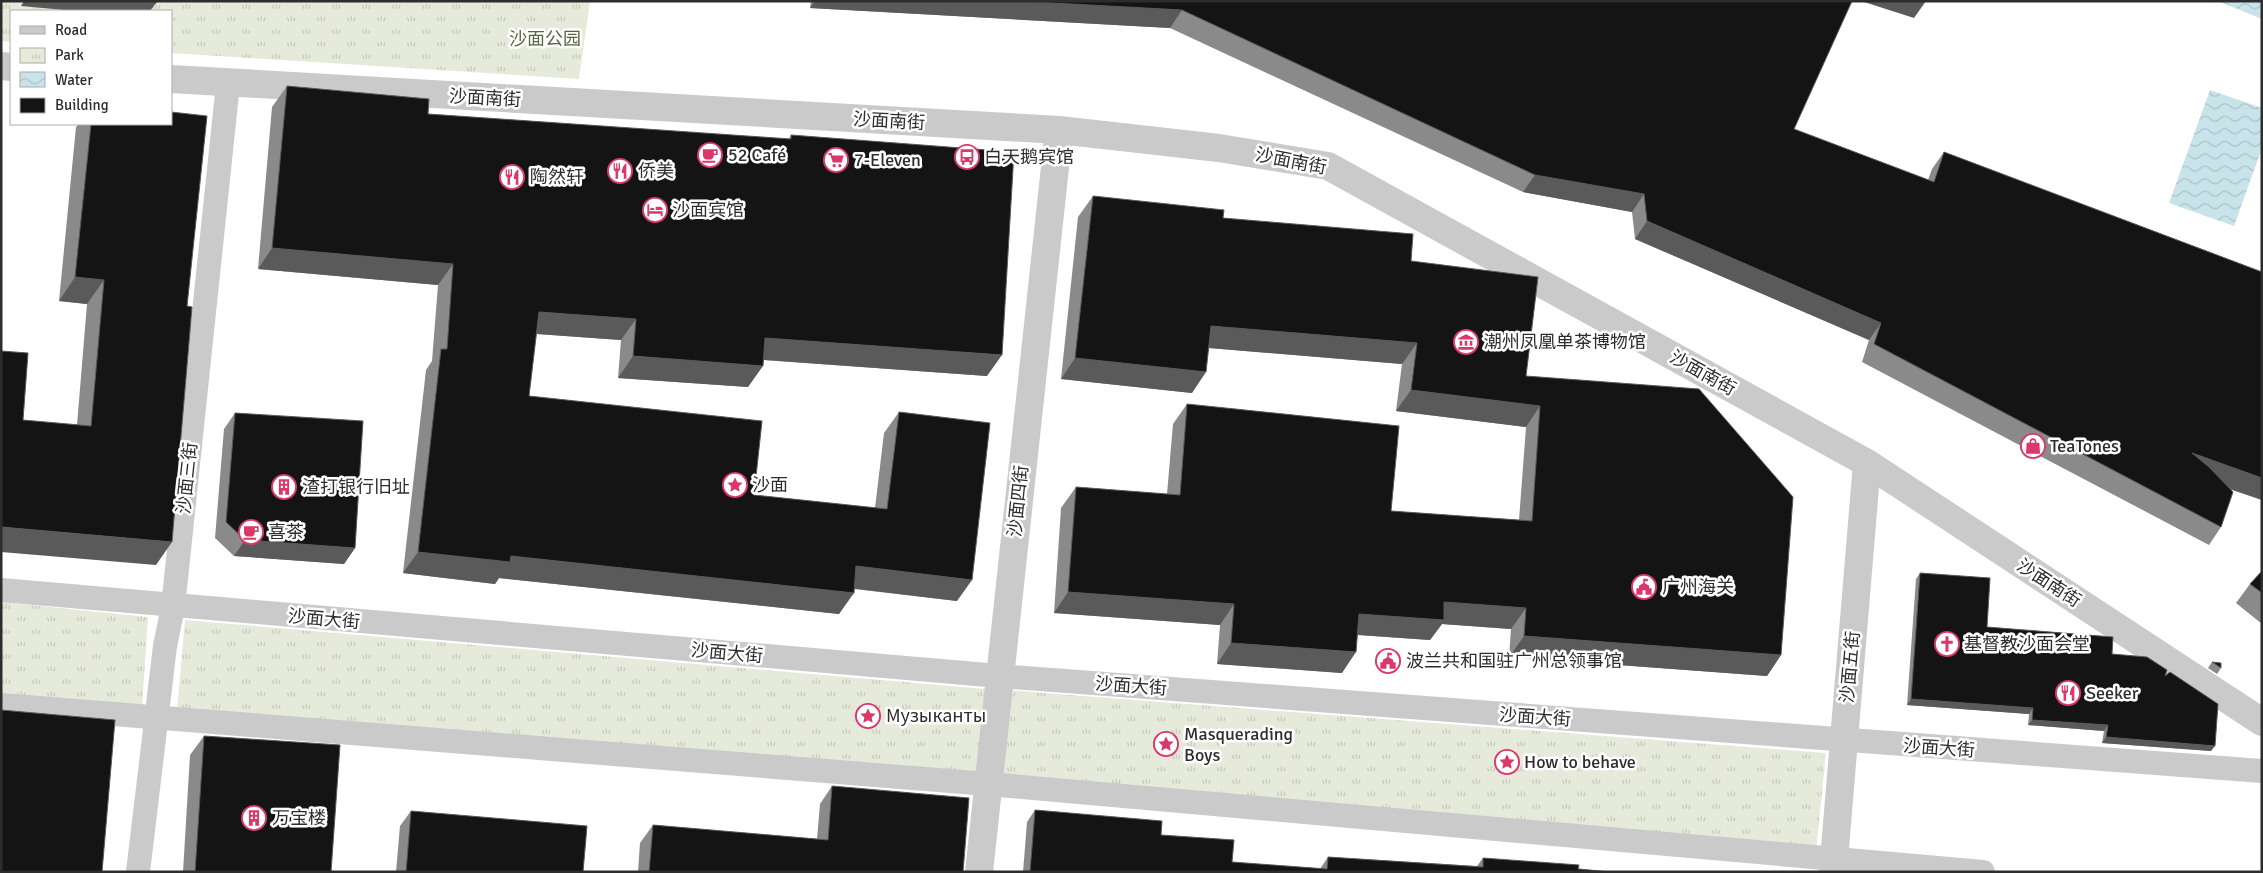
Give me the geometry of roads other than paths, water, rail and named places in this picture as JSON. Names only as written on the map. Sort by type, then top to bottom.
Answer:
[{"type":"street","name":"沙面南街","points":[[172,80],[1059,130],[1219,148],[1328,166],[1866,463],[2262,722]]},
{"type":"street","name":"沙面三街","points":[[138,872],[165,646],[174,606],[228,84]]},
{"type":"street","name":"沙面四街","points":[[979,872],[1059,130]]},
{"type":"street","name":"沙面五街","points":[[1833,865],[1866,463]]},
{"type":"street","name":"沙面大街","points":[[1,590],[999,676],[2262,771]]},
{"type":"street","points":[[1,705],[988,784],[1833,865],[1983,872]]},
{"type":"water","points":[[2218,1],[2262,1],[2262,19]]},
{"type":"water","points":[[2210,90],[2262,108],[2262,148],[2234,226],[2169,203]]},
{"type":"place","name":"52 Café","points":[[710,155]]},
{"type":"place","name":"白天鹅宾馆","points":[[967,157]]},
{"type":"place","name":"7-Eleven","points":[[836,160]]},
{"type":"place","name":"侨美","points":[[620,171]]},
{"type":"place","name":"陶然轩","points":[[512,177]]},
{"type":"place","name":"沙面宾馆","points":[[655,210]]},
{"type":"place","name":"潮州凤凰单茶博物馆","points":[[1466,342]]},
{"type":"place","name":"TeaTones","points":[[2033,446]]},
{"type":"place","name":"沙面","points":[[735,485]]},
{"type":"place","name":"渣打银行旧址","points":[[284,487]]},
{"type":"place","name":"喜茶","points":[[251,532]]},
{"type":"place","name":"广州海关","points":[[1644,587]]},
{"type":"place","name":"基督教沙面会堂","points":[[1947,644]]},
{"type":"place","name":"波兰共和国驻广州总领事馆","points":[[1388,661]]},
{"type":"place","name":"Seeker","points":[[2068,693]]},
{"type":"place","name":"Музыканты","points":[[868,716]]},
{"type":"place","name":"Masquerading Boys","points":[[1166,744]]},
{"type":"place","name":"How to behave","points":[[1507,762]]},
{"type":"place","name":"万宝楼","points":[[254,818]]},
{"type":"park label","name":"沙面公园","points":[[545,39]]}]
